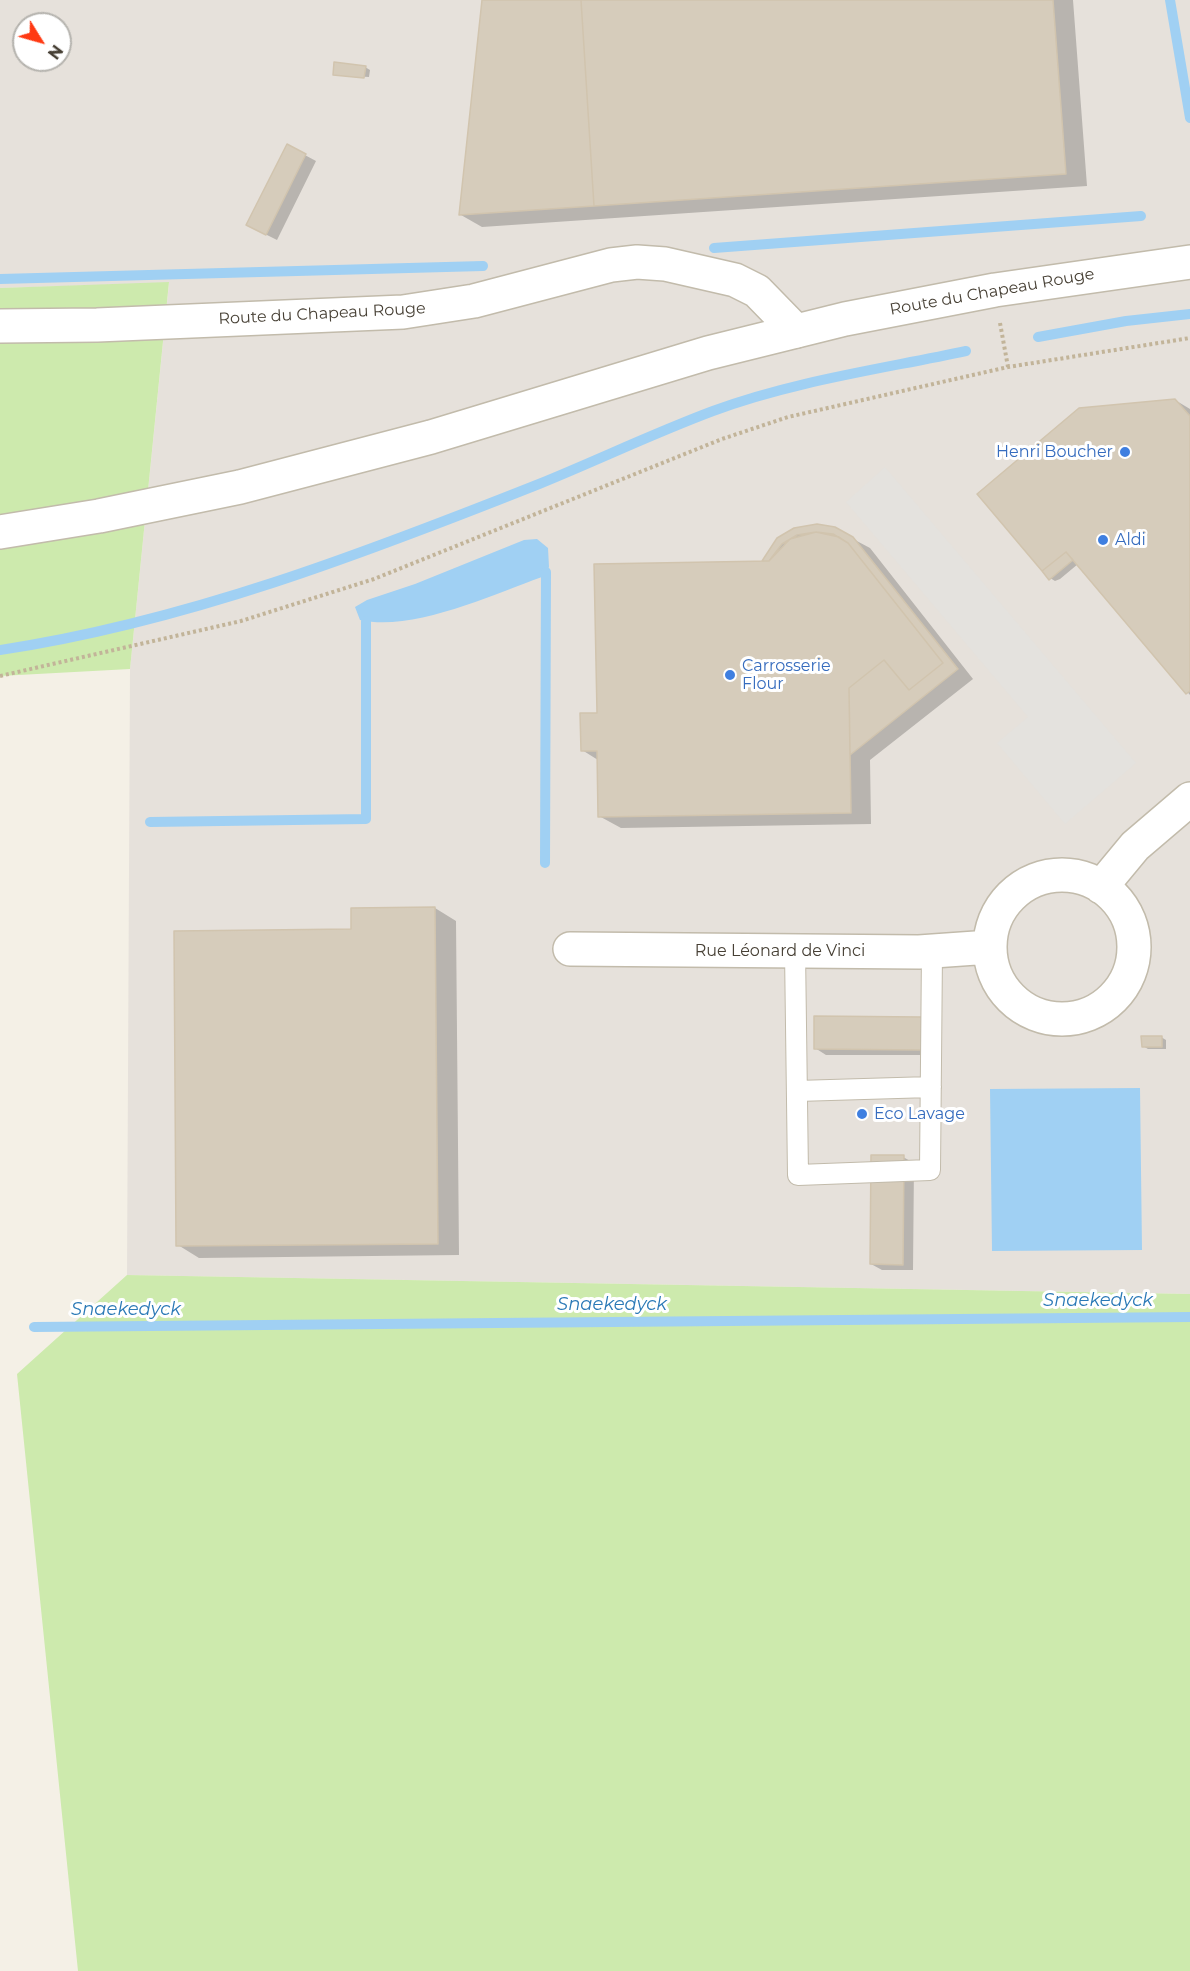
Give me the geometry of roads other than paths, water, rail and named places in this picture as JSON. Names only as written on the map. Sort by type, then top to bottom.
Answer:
[{"type":"street","name":"Route du Chapeau Rouge","points":[[0,326],[97,325],[403,312],[474,301],[624,262],[650,262],[720,274],[748,285],[757,291],[796,331]]},
{"type":"street","name":"Route du Chapeau Rouge","points":[[0,532],[99,516],[240,487],[368,455],[640,372],[796,331],[995,290],[1190,262]]},
{"type":"street","points":[[1101,887],[1135,846],[1190,799]]},
{"type":"street","points":[[1066,876],[1088,880],[1101,887],[1118,903],[1126,916],[1133,939],[1133,954],[1127,977],[1119,990],[1096,1011],[1081,1017],[1058,1019],[1035,1014],[1021,1007],[1000,984],[991,962],[991,932],[999,912],[1008,900],[1024,886],[1045,878],[1066,876]]},
{"type":"street","name":"Rue Léonard de Vinci","points":[[570,949],[932,952],[990,946]]},
{"type":"lane","points":[[795,951],[798,1174],[930,1170],[932,952]]},
{"type":"lane","points":[[797,1090],[931,1088]]},
{"type":"water","points":[[537,539],[548,548],[549,567],[542,577],[476,602],[427,616],[404,621],[360,620],[355,607],[367,600],[415,584],[524,540]]},
{"type":"water","points":[[1140,1088],[1142,1250],[992,1251],[990,1089]]},
{"type":"waterway","points":[[1170,0],[1190,118]]},
{"type":"waterway","points":[[714,248],[1141,216]]},
{"type":"waterway","points":[[0,279],[483,266]]},
{"type":"waterway","points":[[1038,337],[1126,321],[1190,314]]},
{"type":"waterway","points":[[0,650],[69,638],[138,622],[274,582],[474,510],[691,419],[744,401],[838,376],[966,351]]},
{"type":"waterway","points":[[545,863],[546,572]]},
{"type":"waterway","points":[[150,822],[366,819],[366,621]]},
{"type":"waterway","name":"Snaekedyck","points":[[34,1327],[1190,1317]]},
{"type":"place","name":"Henri Boucher","points":[[1125,452]]},
{"type":"place","name":"Aldi","points":[[1103,540]]},
{"type":"place","name":"Carrosserie Flour","points":[[730,675]]},
{"type":"place","name":"Eco Lavage","points":[[862,1114]]}]
